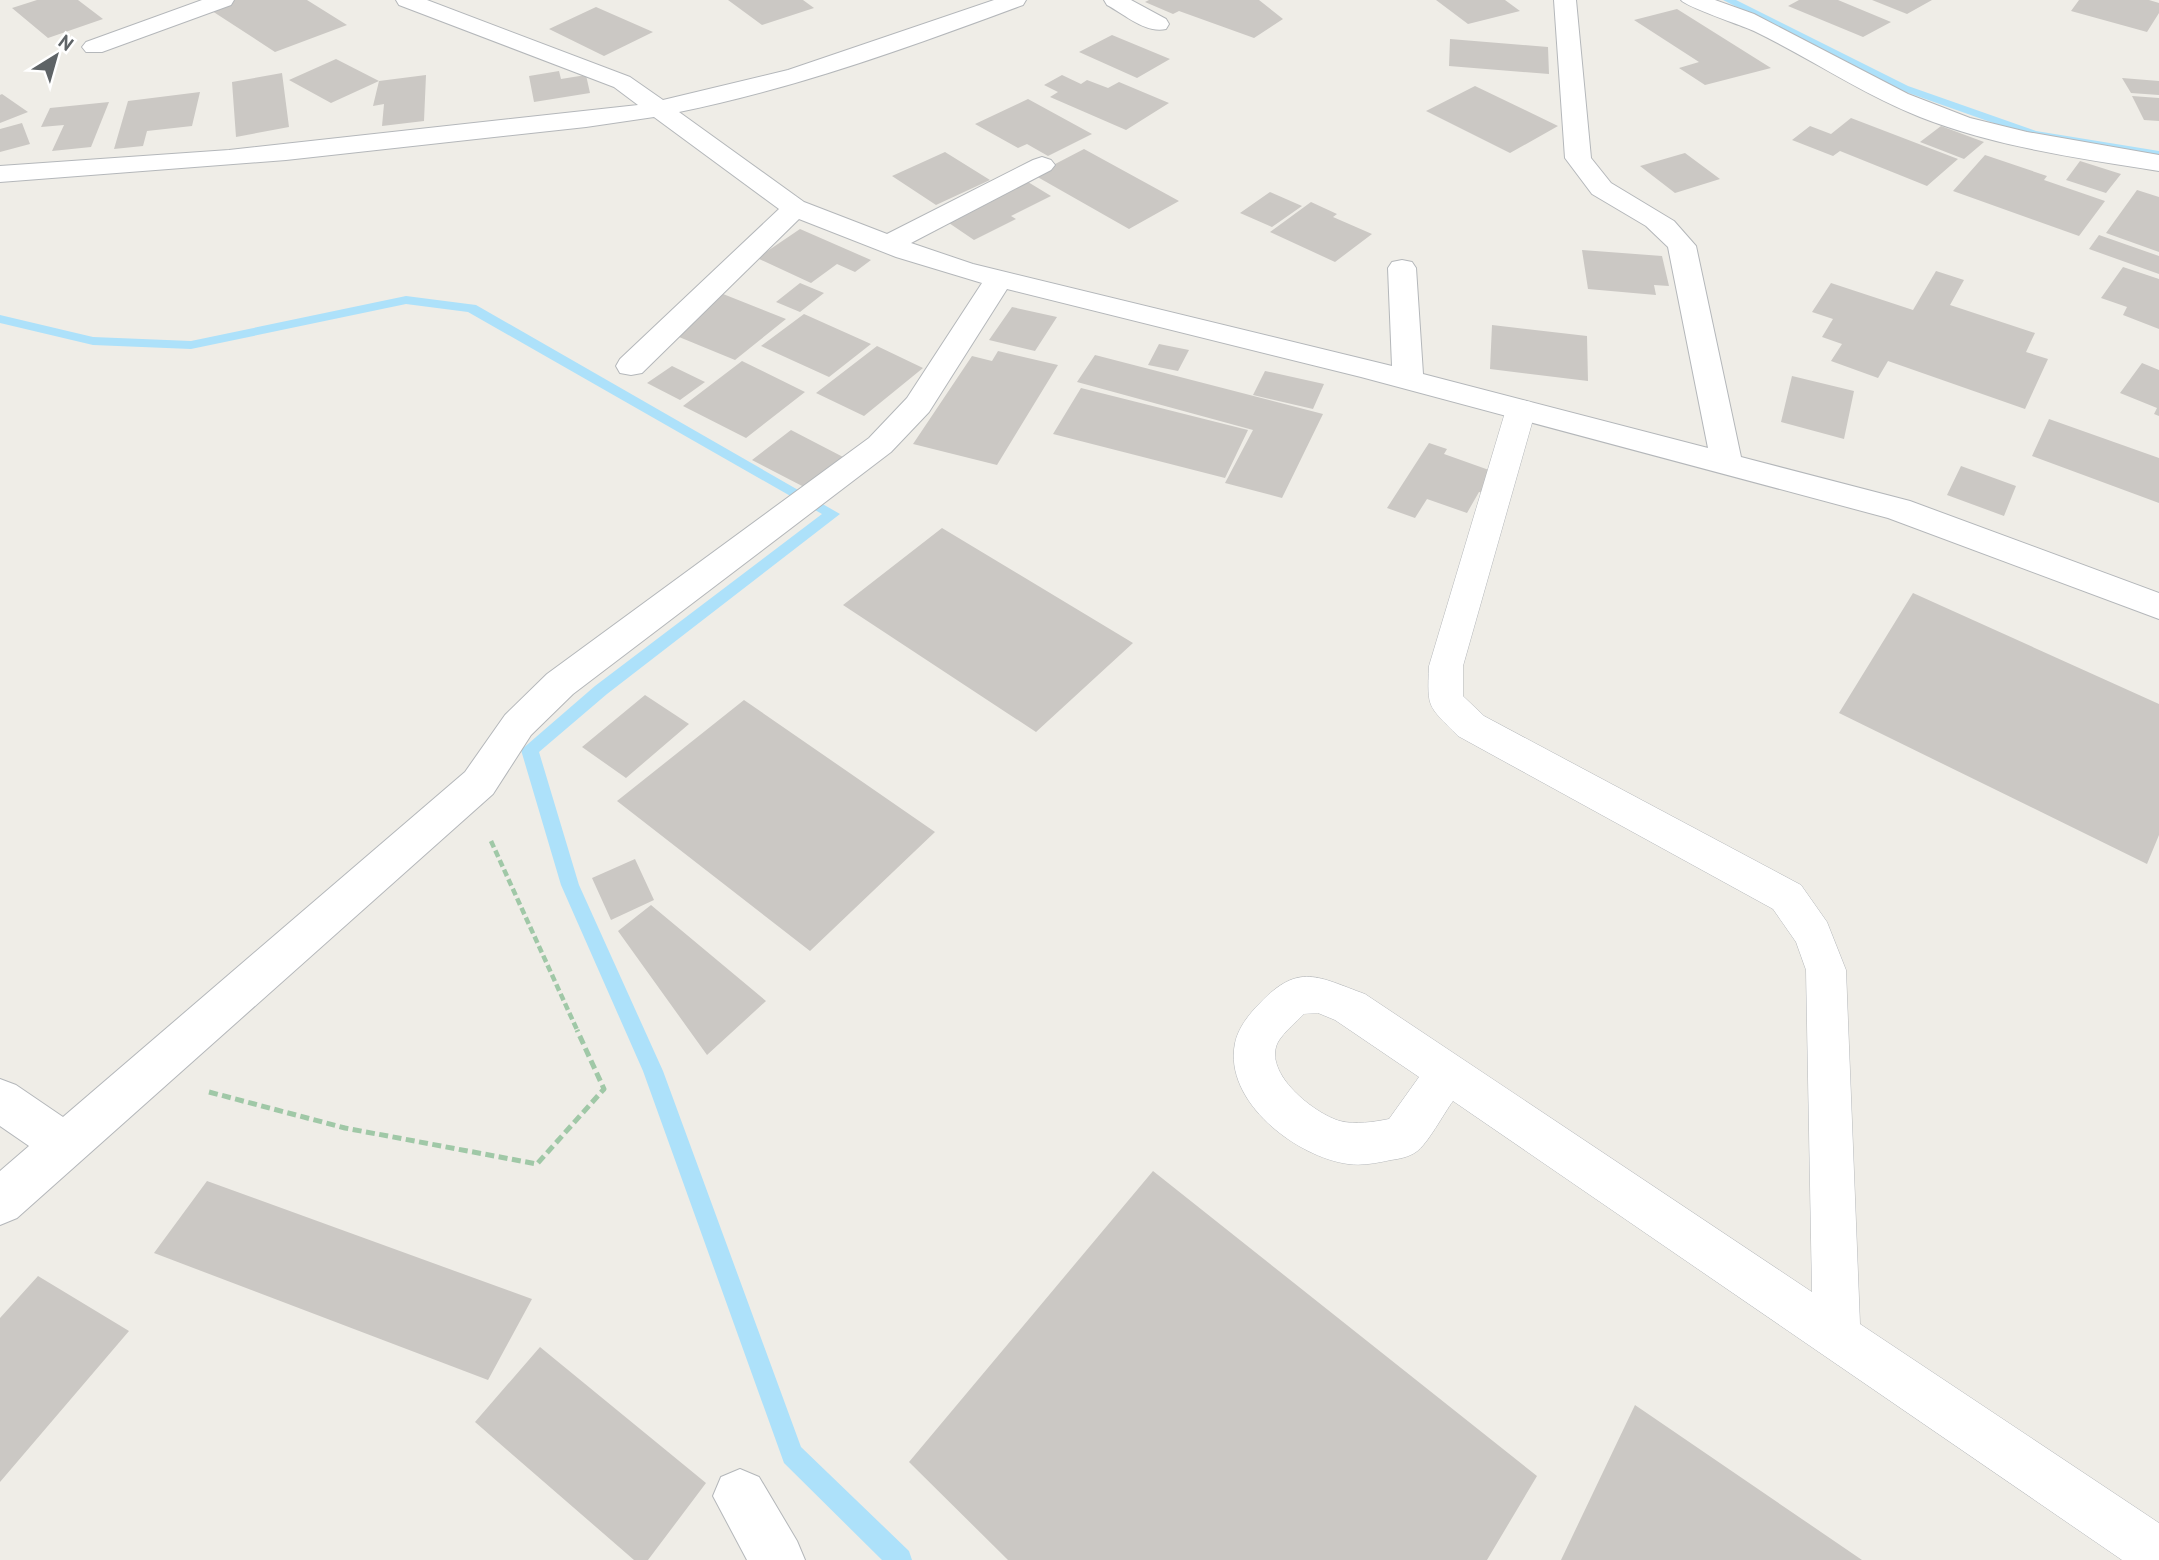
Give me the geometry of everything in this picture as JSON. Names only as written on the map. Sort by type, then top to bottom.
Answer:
[{"type":"street","points":[[94,47],[223,0]]},
{"type":"street","points":[[407,0],[622,82],[662,108],[795,208],[888,244],[999,279],[1726,461],[1898,509],[2159,606]]},
{"type":"street","points":[[0,174],[253,157],[662,108],[798,76],[1015,0]]},
{"type":"street","points":[[1115,0],[1158,24]]},
{"type":"street","points":[[1577,0],[1565,0],[1578,158],[1588,176],[1606,192],[1670,228],[1682,246],[1726,461]]},
{"type":"street","points":[[1692,0],[1734,14],[1902,100],[1945,116],[2037,143],[2159,163]]},
{"type":"street","points":[[1734,14],[1765,0]]},
{"type":"street","points":[[888,244],[1042,165]]},
{"type":"street","points":[[631,366],[795,208]]},
{"type":"street","points":[[1402,268],[1408,380]]},
{"type":"street","points":[[0,1202],[479,783],[518,725],[560,684],[880,445],[918,405],[999,279]]},
{"type":"street","points":[[0,1100],[66,1145]]},
{"type":"street","points":[[740,1496],[778,1560]]},
{"type":"lane","points":[[1521,409],[1446,666],[1445,700],[1471,726],[1787,897],[1813,934],[1826,970],[1837,1336]]},
{"type":"lane","points":[[1447,1073],[2159,1554]]},
{"type":"path","points":[[146,1075],[345,1128],[537,1164],[604,1089],[469,792]]},
{"type":"building","points":[[37,0],[78,0],[103,19],[48,38],[12,8]]},
{"type":"building","points":[[234,0],[307,0],[347,25],[275,52],[209,9]]},
{"type":"building","points":[[728,0],[803,0],[814,8],[762,25]]},
{"type":"building","points":[[1259,0],[1283,19],[1254,38],[1179,11],[1173,14],[1145,2]]},
{"type":"building","points":[[1436,0],[1505,0],[1520,11],[1468,24]]},
{"type":"building","points":[[1799,0],[1838,0],[1891,22],[1863,37],[1788,6]]},
{"type":"building","points":[[1872,0],[1932,0],[1907,14]]},
{"type":"building","points":[[2079,0],[2149,0],[2159,3],[2159,13],[2147,32],[2071,11]]},
{"type":"building","points":[[596,7],[653,32],[604,56],[549,29]]},
{"type":"building","points":[[1677,9],[1771,68],[1705,85],[1679,68],[1699,62],[1634,20]]},
{"type":"building","points":[[1112,35],[1170,59],[1137,78],[1079,52]]},
{"type":"building","points":[[1450,39],[1548,47],[1549,74],[1449,66]]},
{"type":"building","points":[[336,59],[379,81],[331,103],[289,80]]},
{"type":"building","points":[[559,71],[561,79],[586,75],[590,93],[534,102],[529,76]]},
{"type":"building","points":[[282,73],[289,127],[236,137],[232,82]]},
{"type":"building","points":[[426,75],[424,121],[382,126],[384,104],[373,106],[379,81]]},
{"type":"building","points":[[1062,75],[1081,84],[1087,80],[1108,88],[1119,82],[1169,103],[1126,130],[1050,97],[1058,92],[1044,85]]},
{"type":"building","points":[[2122,78],[2159,81],[2159,95],[2131,93]]},
{"type":"building","points":[[1475,86],[1558,126],[1510,153],[1426,111]]},
{"type":"building","points":[[200,92],[192,126],[147,131],[143,146],[114,149],[128,101]]},
{"type":"building","points":[[2,94],[28,112],[0,123]]},
{"type":"building","points":[[2132,96],[2159,98],[2159,121],[2144,120]]},
{"type":"building","points":[[1028,99],[1092,134],[1048,156],[1027,144],[1018,148],[975,124]]},
{"type":"building","points":[[109,102],[91,147],[52,151],[64,125],[41,127],[50,108]]},
{"type":"building","points":[[1851,118],[1958,159],[1927,186],[1840,151],[1833,156],[1792,140],[1810,126],[1831,134]]},
{"type":"building","points":[[22,123],[30,144],[0,152],[0,129]]},
{"type":"building","points":[[1941,126],[1984,142],[1964,159],[1920,142]]},
{"type":"building","points":[[1084,149],[1179,201],[1129,229],[1034,175]]},
{"type":"building","points":[[945,152],[990,180],[936,205],[892,176]]},
{"type":"building","points":[[1685,153],[1720,179],[1675,193],[1640,166]]},
{"type":"building","points":[[1985,155],[2047,176],[2044,180],[2105,201],[2079,236],[1953,191]]},
{"type":"building","points":[[2080,161],[2121,174],[2106,193],[2066,180]]},
{"type":"building","points":[[1028,182],[1051,196],[1011,216],[1016,219],[974,240],[946,221]]},
{"type":"building","points":[[2137,190],[2159,197],[2159,252],[2106,233]]},
{"type":"building","points":[[1270,192],[1302,206],[1272,227],[1240,213]]},
{"type":"building","points":[[1311,202],[1337,214],[1333,217],[1372,234],[1335,262],[1270,232]]},
{"type":"building","points":[[800,229],[871,260],[855,272],[837,264],[811,283],[757,258]]},
{"type":"building","points":[[2099,235],[2159,256],[2159,274],[2089,249]]},
{"type":"building","points":[[1582,250],[1662,256],[1669,286],[1654,285],[1656,295],[1588,289]]},
{"type":"building","points":[[2123,267],[2159,279],[2159,329],[2123,315],[2127,307],[2101,298]]},
{"type":"building","points":[[1936,271],[1964,280],[1950,305],[2035,333],[2026,352],[2048,359],[2025,409],[1888,361],[1878,378],[1831,361],[1842,344],[1822,337],[1833,319],[1812,312],[1831,283],[1913,310]]},
{"type":"building","points":[[800,283],[824,293],[800,312],[776,302]]},
{"type":"building","points":[[713,290],[786,319],[735,360],[662,330]]},
{"type":"building","points":[[1012,307],[1057,317],[1035,351],[989,340]]},
{"type":"building","points":[[804,314],[871,344],[829,377],[761,346]]},
{"type":"building","points":[[1492,325],[1587,336],[1588,381],[1490,369]]},
{"type":"building","points":[[1159,344],[1189,350],[1178,371],[1148,365]]},
{"type":"building","points":[[877,346],[923,368],[864,416],[816,393]]},
{"type":"building","points":[[998,351],[1058,365],[997,465],[913,444],[972,356],[992,361]]},
{"type":"building","points":[[1095,355],[1323,414],[1282,498],[1225,483],[1253,430],[1077,382]]},
{"type":"building","points":[[742,361],[805,392],[746,438],[683,406]]},
{"type":"building","points":[[2142,363],[2159,370],[2159,416],[2154,414],[2157,408],[2120,393]]},
{"type":"building","points":[[672,366],[705,382],[680,400],[647,383]]},
{"type":"building","points":[[1265,371],[1324,384],[1313,409],[1253,395]]},
{"type":"building","points":[[1792,376],[1854,391],[1844,439],[1781,422]]},
{"type":"building","points":[[1081,388],[1248,430],[1225,478],[1053,434]]},
{"type":"building","points":[[2049,419],[2159,458],[2159,503],[2032,456]]},
{"type":"building","points":[[791,430],[845,458],[806,488],[752,460]]},
{"type":"building","points":[[1429,443],[1447,449],[1444,454],[1503,475],[1492,494],[1479,492],[1467,513],[1427,499],[1415,518],[1387,508]]},
{"type":"building","points":[[1961,466],[2016,486],[2004,516],[1947,495]]},
{"type":"building","points":[[942,528],[1133,643],[1036,732],[843,605]]},
{"type":"building","points":[[1913,593],[2159,704],[2159,835],[2147,864],[1839,713]]},
{"type":"building","points":[[645,695],[689,724],[626,778],[582,747]]},
{"type":"building","points":[[744,700],[935,832],[810,951],[617,801]]},
{"type":"building","points":[[635,859],[654,900],[611,920],[592,878]]},
{"type":"building","points":[[651,905],[766,1001],[707,1055],[618,931]]},
{"type":"building","points":[[1153,1171],[1537,1476],[1487,1560],[1008,1560],[909,1462]]},
{"type":"building","points":[[207,1181],[532,1299],[488,1380],[154,1253]]},
{"type":"building","points":[[38,1276],[129,1331],[0,1482],[0,1318]]},
{"type":"building","points":[[540,1347],[706,1483],[648,1560],[634,1560],[475,1422]]},
{"type":"building","points":[[1635,1405],[1862,1560],[1561,1560]]},
{"type":"waterway","points":[[1728,0],[1904,88],[2034,134],[2159,154]]},
{"type":"waterway","points":[[0,319],[93,341],[191,345],[406,300],[471,308],[833,514],[601,690],[530,750],[570,885],[653,1071],[792,1455],[900,1560]]}]
